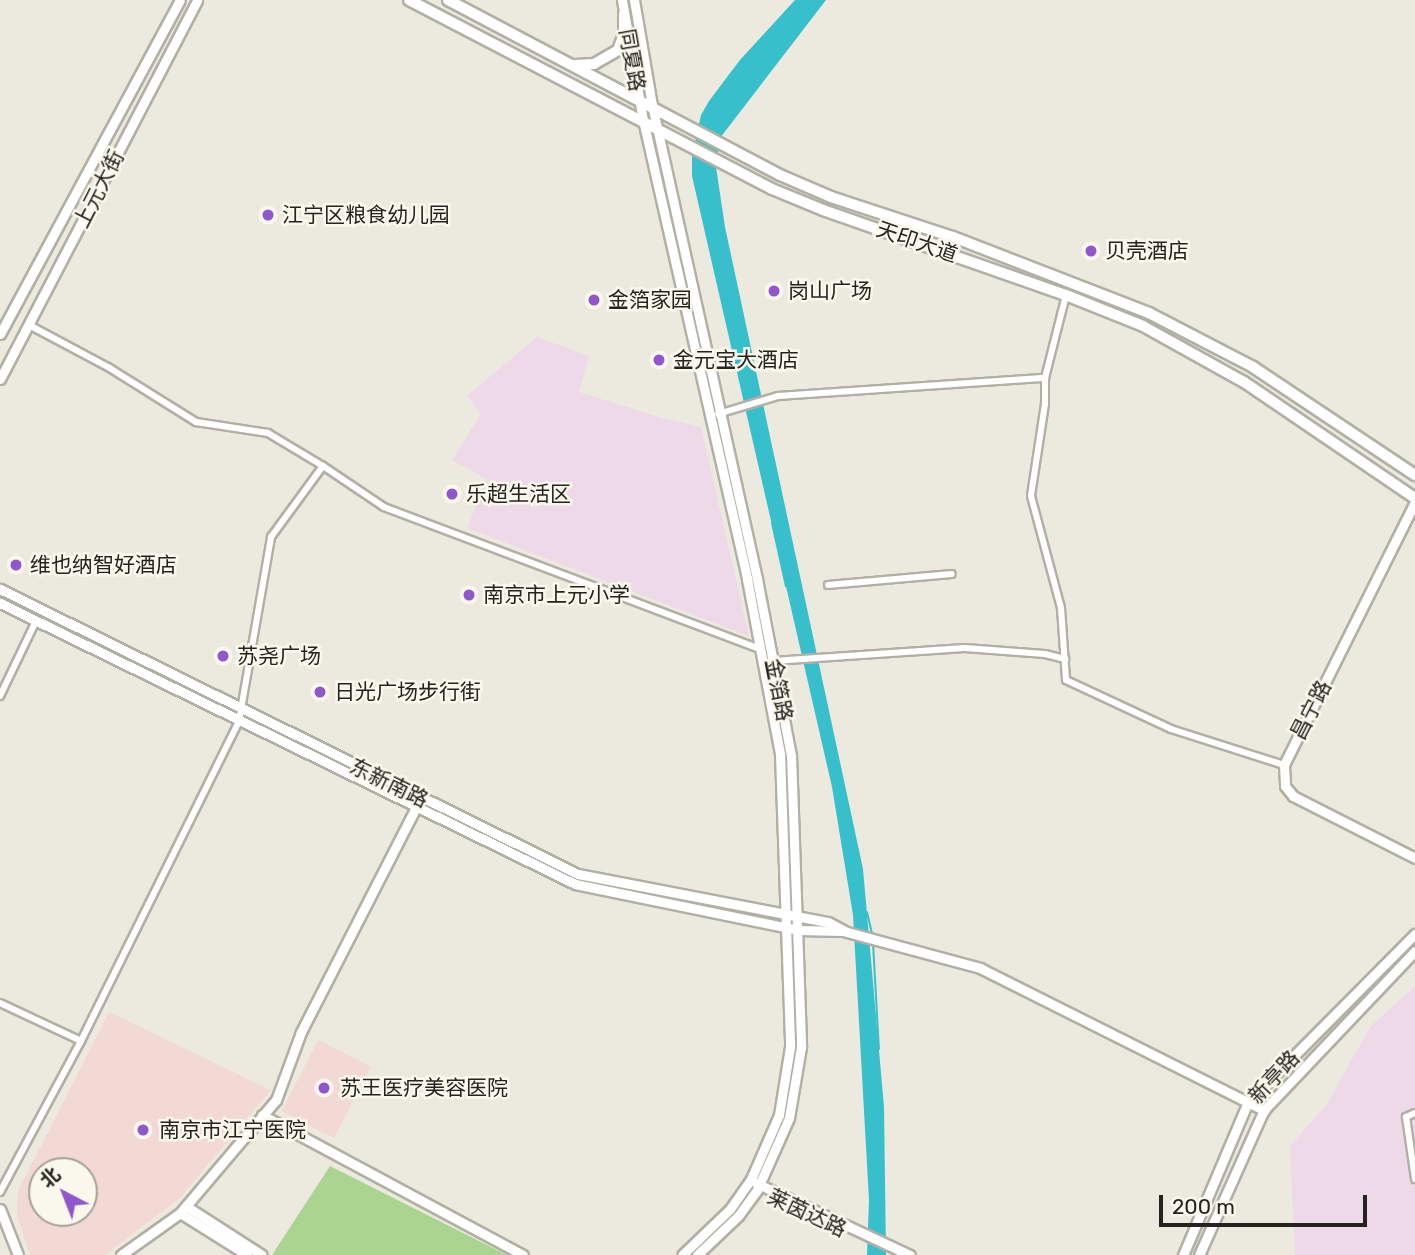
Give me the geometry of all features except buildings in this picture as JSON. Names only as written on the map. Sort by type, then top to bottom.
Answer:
[{"type":"main road","name":"上元大街","points":[[0,334],[180,0]]},
{"type":"main road","name":"上元大街","points":[[0,379],[197,0]]},
{"type":"main road","name":"天印大道","points":[[409,0],[657,127],[724,166],[823,210],[1066,295],[1143,326],[1210,361],[1415,500]]},
{"type":"main road","name":"天印大道","points":[[448,0],[652,105],[729,149],[831,197],[953,237],[1149,313],[1252,367],[1415,475]]},
{"type":"main road","name":"同夏路","points":[[622,0],[643,120]]},
{"type":"main road","name":"同夏路","points":[[634,0],[652,105]]},
{"type":"main road","points":[[574,65],[594,64],[618,50],[624,34],[624,14]]},
{"type":"main road","name":"金箔路","points":[[652,105],[791,755],[799,918],[799,1059],[789,1118],[758,1187],[738,1216],[697,1255]]},
{"type":"main road","name":"金箔路","points":[[643,120],[760,649],[780,754],[788,916],[785,928],[790,1046],[779,1115],[749,1180],[730,1209],[682,1255]]},
{"type":"main road","name":"昌宁路","points":[[1415,500],[1284,765],[1285,786],[1293,796],[1415,858]]},
{"type":"main road","name":"东新南路","points":[[0,589],[578,874],[828,922],[847,932]]},
{"type":"main road","name":"东新南路","points":[[0,603],[575,884],[785,928],[847,932]]},
{"type":"main road","points":[[121,1255],[183,1210],[276,1100],[301,1032],[416,807]]},
{"type":"main road","points":[[847,932],[980,968],[1264,1110]]},
{"type":"main road","name":"新亭路","points":[[1183,1255],[1248,1102],[1415,934]]},
{"type":"main road","name":"新亭路","points":[[1199,1255],[1264,1110],[1415,951]]},
{"type":"main road","points":[[261,1115],[523,1255]]},
{"type":"main road","name":"莱茵达路","points":[[749,1180],[758,1187],[904,1254]]},
{"type":"main road","points":[[0,1209],[18,1255]]},
{"type":"main road","points":[[183,1210],[247,1255]]},
{"type":"main road","points":[[183,1210],[262,1255]]},
{"type":"street","points":[[1066,295],[1045,378],[1045,404],[1031,496],[1061,608],[1066,680],[1171,729],[1284,765]]},
{"type":"street","points":[[29,325],[108,367],[196,422],[268,433],[384,507],[760,649]]},
{"type":"street","points":[[718,414],[778,396],[1045,378]]},
{"type":"street","points":[[0,1192],[81,1041],[239,721],[271,537],[323,466]]},
{"type":"street","points":[[828,585],[952,574]]},
{"type":"street","points":[[0,695],[36,621]]},
{"type":"street","points":[[773,661],[965,648],[1045,654],[1065,659]]},
{"type":"street","points":[[0,1003],[81,1041]]},
{"type":"street","points":[[1415,1113],[1406,1117],[1415,1179]]},
{"type":"shaded area","points":[[537,337],[589,356],[579,392],[662,418],[701,427],[749,636],[467,528],[487,479],[452,460],[481,414],[467,396]]},
{"type":"shaded area","points":[[1415,986],[1415,1255],[1295,1255],[1290,1146],[1327,1104],[1370,1027]]},
{"type":"shaded area","name":"南京市江宁医院","points":[[109,1012],[271,1090],[180,1198],[105,1255],[30,1255],[17,1216],[18,1191],[28,1171],[28,1227],[98,1227],[98,1157],[35,1157]]},
{"type":"shaded area","name":"苏王医疗美容医院","points":[[318,1040],[371,1067],[334,1138],[282,1111]]},
{"type":"green space","points":[[330,1166],[507,1255],[272,1255]]},
{"type":"water","points":[[795,0],[826,0],[720,138],[716,167],[725,227],[863,869],[884,1107],[886,1255],[867,1255],[869,1200],[853,915],[832,787],[692,176],[692,156],[701,115],[709,101],[740,60]]},
{"type":"waterway","points":[[772,523],[786,586]]},
{"type":"waterway","points":[[867,912],[872,934]]},
{"type":"waterway","points":[[873,943],[879,1049]]},
{"type":"place","name":"江宁区粮食幼儿园","points":[[268,215]]},
{"type":"place","name":"贝壳酒店","points":[[1091,251]]},
{"type":"place","name":"岗山广场","points":[[774,291]]},
{"type":"place","name":"金箔家园","points":[[594,300]]},
{"type":"place","name":"金元宝大酒店","points":[[659,360]]},
{"type":"place","name":"乐超生活区","points":[[452,494]]},
{"type":"place","name":"维也纳智好酒店","points":[[16,565]]},
{"type":"place","name":"南京市上元小学","points":[[469,595]]},
{"type":"place","name":"苏尧广场","points":[[223,656]]},
{"type":"place","name":"日光广场步行街","points":[[320,692]]},
{"type":"place","name":"苏王医疗美容医院","points":[[324,1088]]},
{"type":"place","name":"南京市江宁医院","points":[[143,1130]]}]
